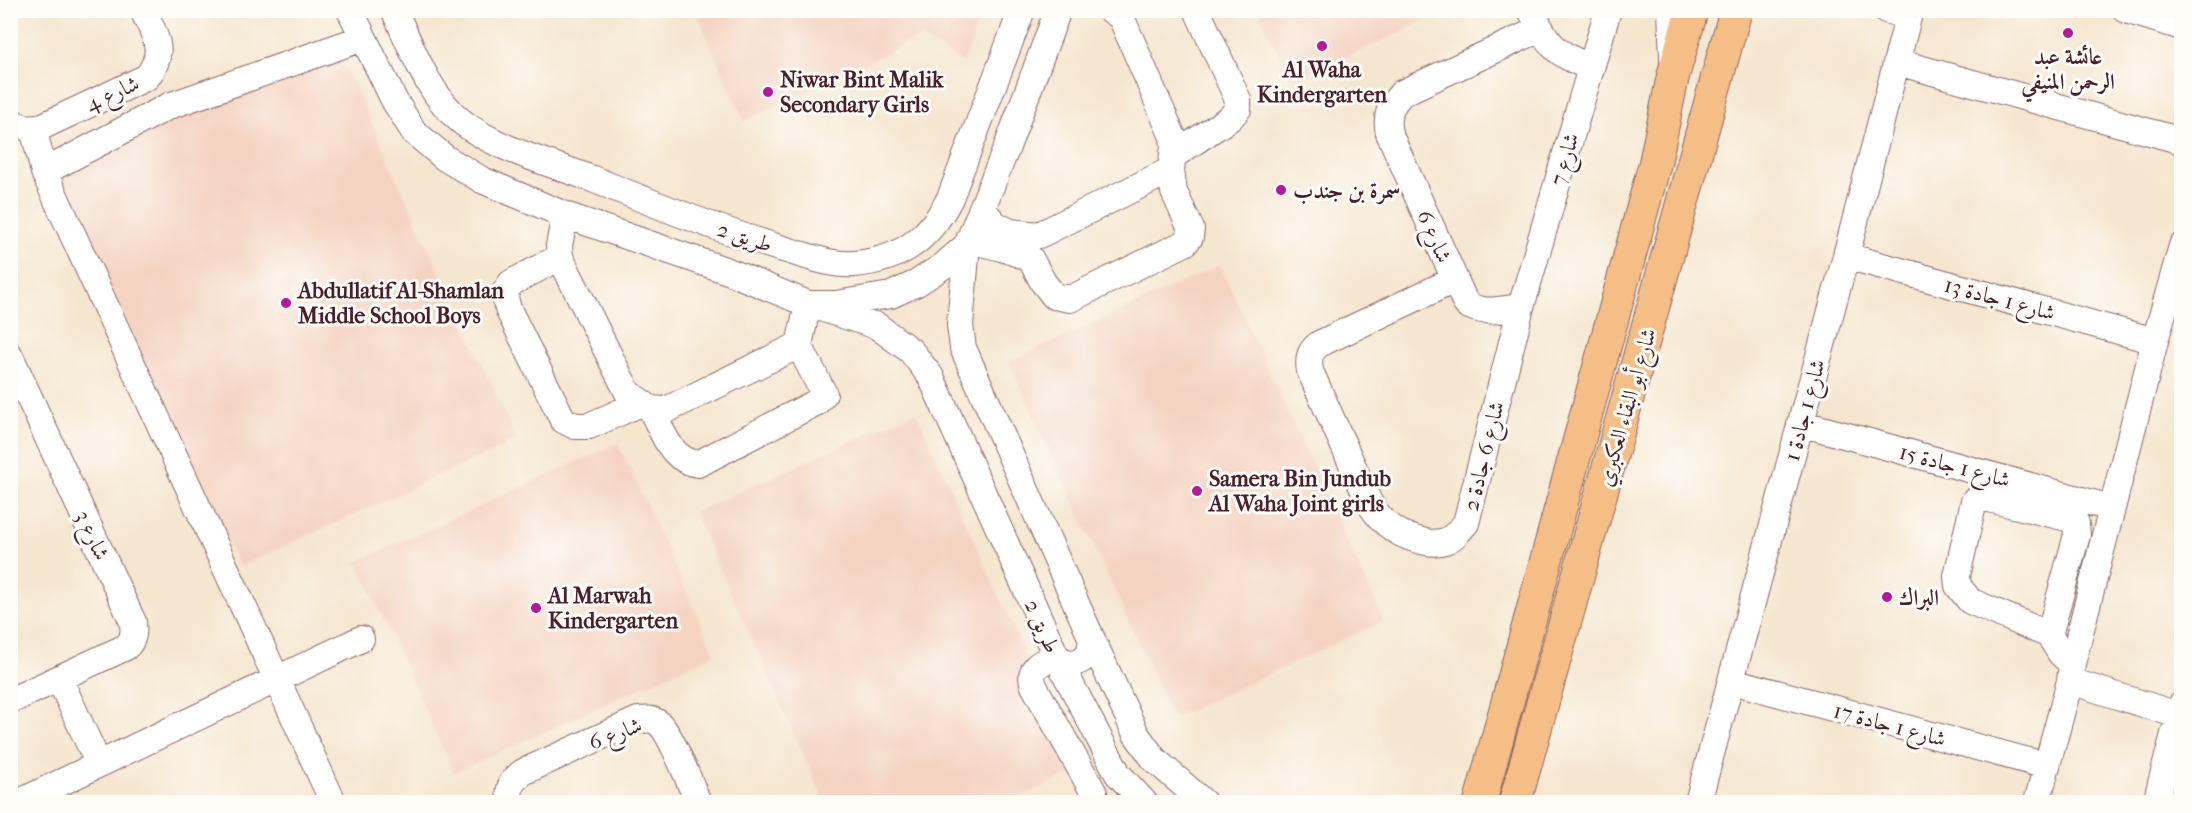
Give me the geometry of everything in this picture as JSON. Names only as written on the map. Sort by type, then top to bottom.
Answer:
[{"type":"main road","name":"شارع أبو البقاء العكبري","points":[[1480,802],[1655,163],[1673,76],[1692,10]]},
{"type":"main road","name":"شارع أبو البقاء العكبري","points":[[1515,802],[1736,10]]},
{"type":"main road","points":[[1639,362],[1630,365],[1623,362],[1617,351],[1618,337],[1654,197],[1655,163]]},
{"type":"street","name":"شارع 4","points":[[22,125],[43,126],[147,77],[155,67],[159,52],[158,42],[143,10]]},
{"type":"street","name":"طريق 2","points":[[350,10],[377,68],[414,132],[445,158],[482,180],[565,215],[728,271],[808,304],[877,326],[911,351],[931,377],[1056,656],[1118,774],[1144,802]]},
{"type":"street","name":"طريق 2","points":[[394,10],[436,94],[460,120],[476,131],[522,153],[739,236],[822,260],[852,264],[881,260],[896,255],[928,232],[940,218],[950,198],[1022,10]]},
{"type":"street","name":"طريق 2","points":[[1058,10],[1039,66],[968,243],[960,325],[963,348],[1136,734],[1154,759],[1203,802]]},
{"type":"street","points":[[968,243],[1002,248],[1035,247],[1172,163],[1230,118],[1238,109],[1238,100],[1197,10]]},
{"type":"street","name":"شارع 7","points":[[1521,307],[1608,10]]},
{"type":"street","points":[[1671,10],[1673,76]]},
{"type":"street","points":[[2126,10],[2181,27]]},
{"type":"street","points":[[982,209],[995,224],[1035,247],[1043,282],[1054,296],[1070,298],[1185,243],[1190,237],[1191,229],[1174,192],[1173,137],[1118,13]]},
{"type":"street","name":"شارع 1 جادة 1","points":[[1698,802],[1897,62],[1901,13]]},
{"type":"street","points":[[1535,20],[1556,51],[1591,67]]},
{"type":"street","name":"شارع 6","points":[[1521,307],[1485,311],[1474,309],[1466,304],[1389,133],[1388,115],[1392,103],[1401,93],[1535,20]]},
{"type":"street","points":[[44,172],[169,106],[363,38]]},
{"type":"street","points":[[377,68],[378,58],[388,45],[397,43],[411,48]]},
{"type":"street","points":[[1008,50],[1010,63],[1016,69],[1023,72],[1039,66]]},
{"type":"street","points":[[1897,62],[2181,141]]},
{"type":"street","points":[[975,131],[991,122],[998,124],[1002,128],[1007,147]]},
{"type":"street","points":[[22,125],[333,802]]},
{"type":"street","points":[[644,241],[664,232],[667,225],[665,214],[659,206]]},
{"type":"street","points":[[565,215],[559,246],[560,257],[628,393],[646,406],[675,454],[686,462],[698,464],[817,402],[824,394],[799,345],[808,304]]},
{"type":"street","points":[[728,271],[721,258],[721,251],[725,243],[739,236]]},
{"type":"street","name":"طريق 2","points":[[808,304],[836,304],[891,295],[943,266],[968,243]]},
{"type":"street","points":[[2037,802],[2154,341],[2181,246]]},
{"type":"street","name":"شارع 1 جادة 13","points":[[1846,256],[2154,341]]},
{"type":"street","points":[[560,257],[512,283],[504,294],[508,309],[563,420],[575,426],[589,426],[646,406],[666,410],[799,345]]},
{"type":"street","name":"شارع 6 جادة 2","points":[[1454,280],[1319,344],[1310,354],[1308,361],[1310,371],[1370,504],[1389,528],[1413,540],[1444,542],[1453,537],[1466,523],[1521,307]]},
{"type":"street","name":"شارع 3","points":[[10,356],[133,622],[133,637],[126,647],[10,701]]},
{"type":"street","points":[[957,434],[964,417],[975,412],[984,413],[993,418]]},
{"type":"street","name":"شارع 1 جادة 15","points":[[1800,423],[2111,508]]},
{"type":"street","points":[[2049,635],[2077,535],[2076,523],[2067,518],[1981,497],[1974,501],[1957,576],[1958,586],[1970,601],[2049,635],[2071,673],[2180,709],[2156,802]]},
{"type":"street","points":[[1091,637],[1092,645],[1089,652],[1078,663],[1062,661],[1056,656],[1036,666],[1031,675],[1032,681],[1091,798],[1118,774]]},
{"type":"street","points":[[26,801],[98,764],[361,639]]},
{"type":"street","points":[[59,678],[98,764]]},
{"type":"street","name":"شارع 1 جادة 17","points":[[1732,681],[2047,766]]},
{"type":"street","name":"شارع 6","points":[[510,802],[511,783],[524,772],[638,720],[647,719],[654,720],[665,729],[698,802]]},
{"type":"shaded area","name":"Niwar Bint Malik Secondary Girls","points":[[696,11],[982,11],[964,63],[920,37],[744,121]]},
{"type":"shaded area","name":"Al Waha Kindergarten","points":[[1258,11],[1446,11],[1292,82]]},
{"type":"shaded area","name":"Abdullatif Al-Shamlan Middle School Boys","points":[[333,39],[517,440],[239,567],[55,166]]},
{"type":"shaded area","name":"Samera Bin Jundub Al Waha Joint girls","points":[[1220,265],[1384,621],[1173,718],[1009,362]]},
{"type":"shaded area","points":[[916,412],[1078,771],[1008,802],[825,802],[694,512]]},
{"type":"shaded area","name":"Al Marwah Kindergarten","points":[[618,443],[715,654],[454,773],[357,562]]},
{"type":"place","name":"عائشة عبد الرحمن المنيفي","points":[[2068,33]]},
{"type":"place","name":"Al Waha Kindergarten","points":[[1322,46]]},
{"type":"place","name":"Niwar Bint Malik Secondary Girls","points":[[768,92]]},
{"type":"place","name":"سمرة بن جندب","points":[[1281,190]]},
{"type":"place","name":"Abdullatif Al-Shamlan Middle School Boys","points":[[286,303]]},
{"type":"place","name":"Samera Bin Jundub Al Waha Joint girls","points":[[1197,491]]},
{"type":"place","name":"البراك","points":[[1887,597]]},
{"type":"place","name":"Al Marwah Kindergarten","points":[[536,608]]}]
